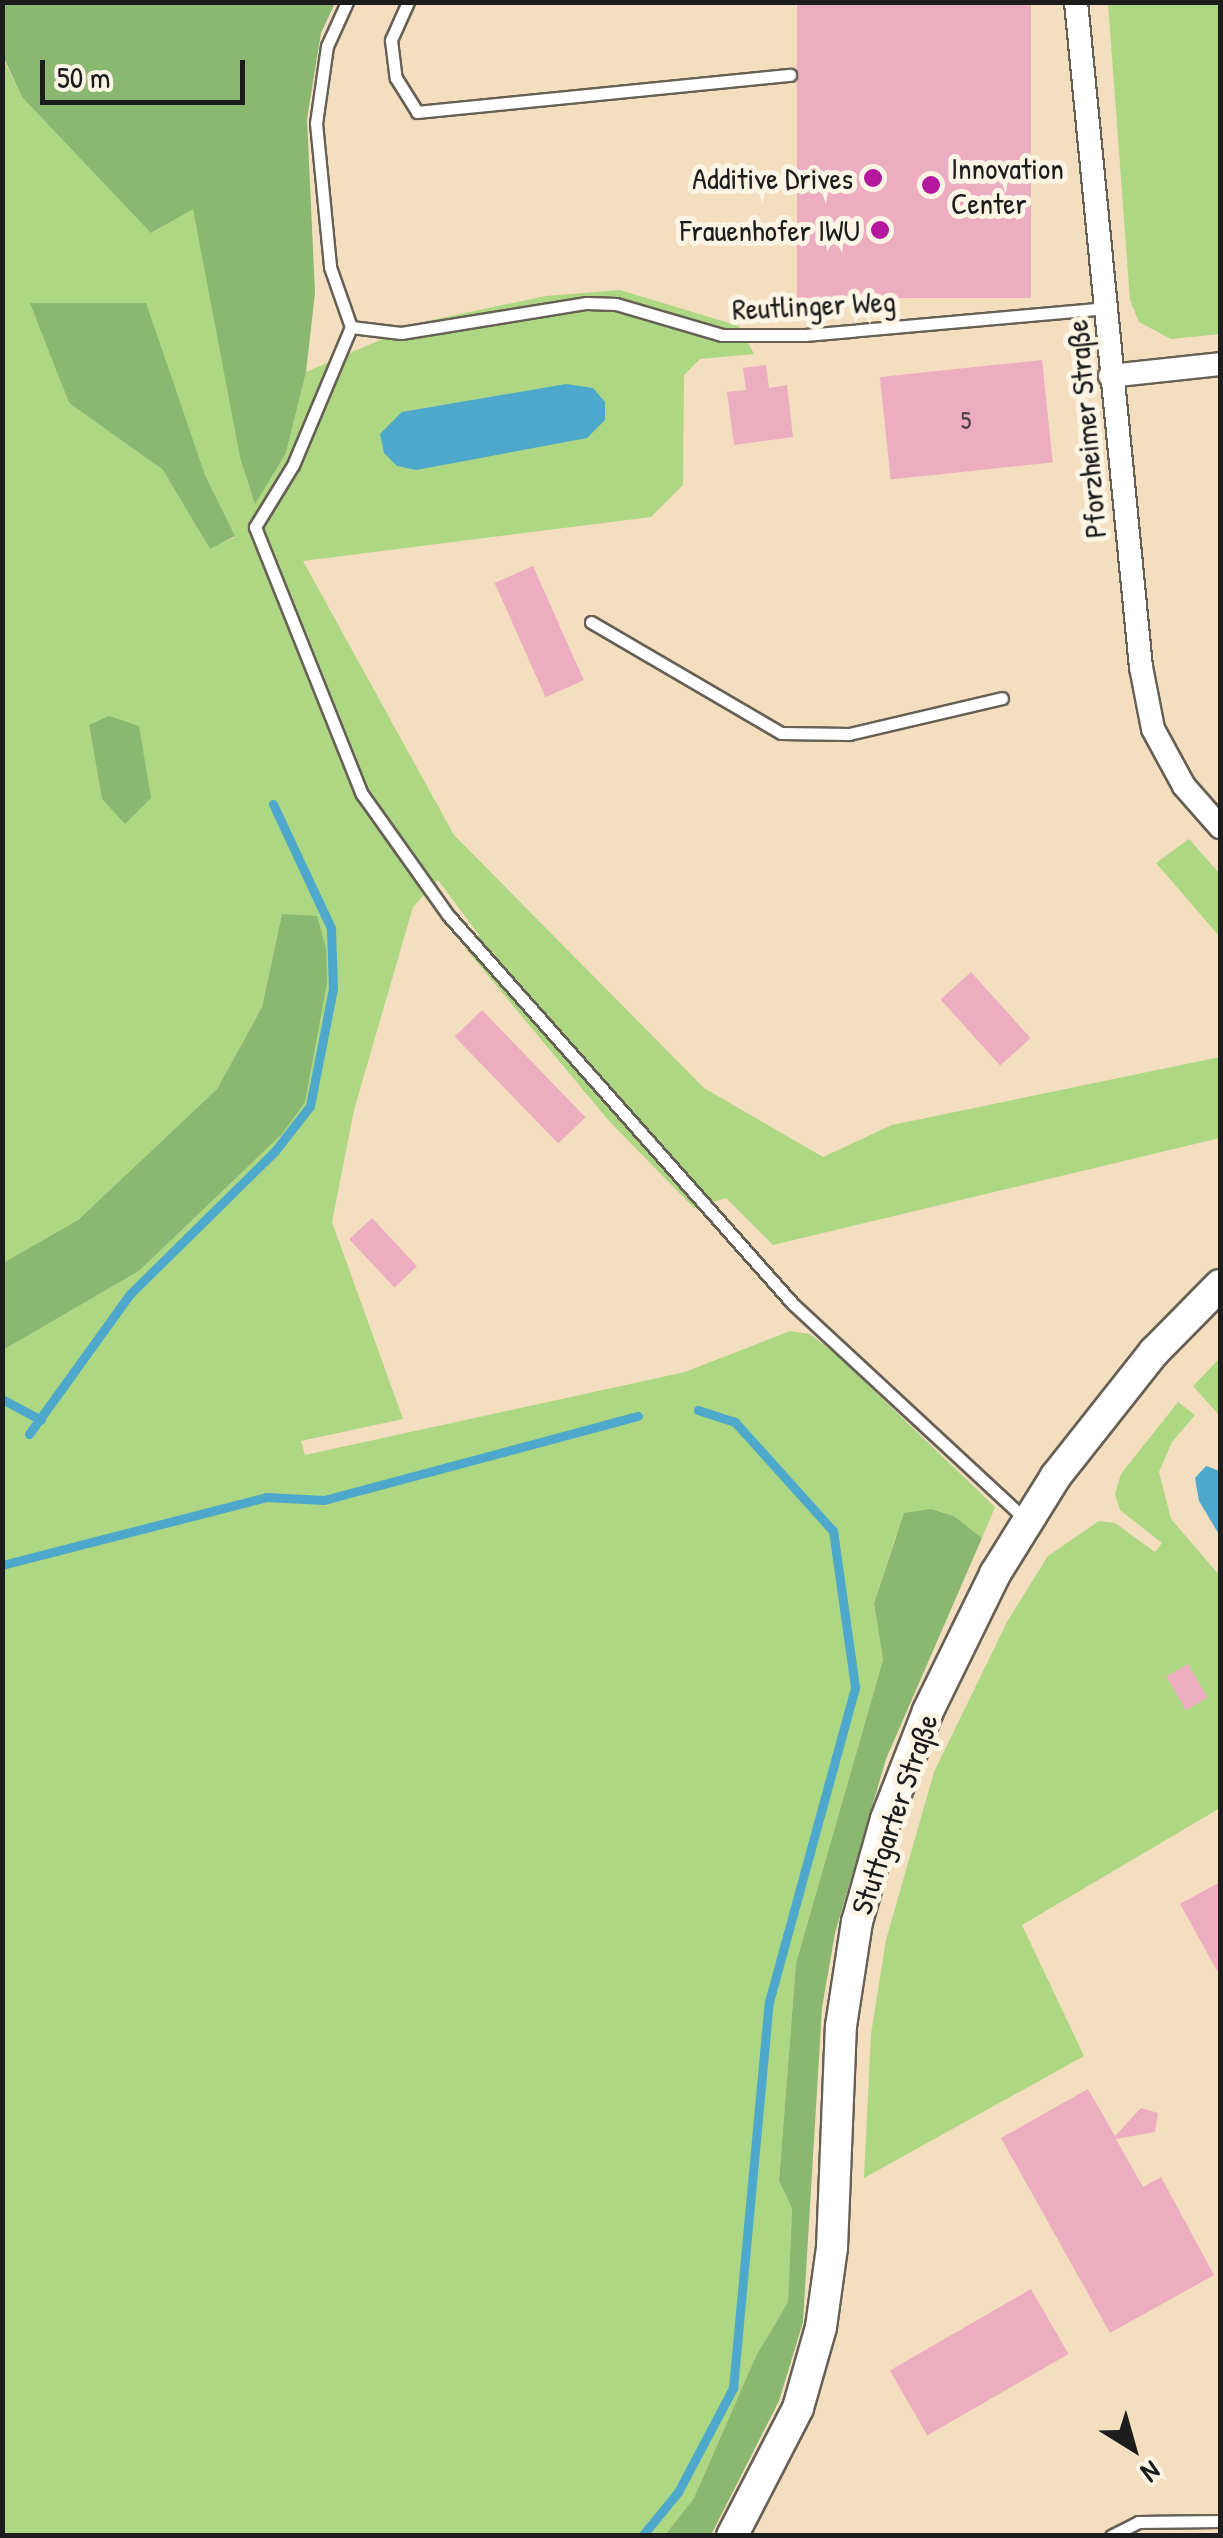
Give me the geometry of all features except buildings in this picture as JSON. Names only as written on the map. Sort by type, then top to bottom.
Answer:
[{"type":"main road","name":"Stuttgarter Straße","points":[[732,2536],[777,2456],[821,2327],[832,2248],[841,2026],[856,1922],[881,1836],[960,1640],[1026,1520],[1100,1416],[1220,1285]]},
{"type":"street","name":"Pforzheimer Straße","points":[[1076,2],[1133,614],[1153,729],[1184,786],[1220,826]]},
{"type":"street","points":[[1110,376],[1220,364]]},
{"type":"lane","points":[[348,2],[327,46],[316,123],[330,267],[352,326],[293,464],[254,526],[362,794],[448,915],[728,1224],[793,1304],[1026,1520]]},
{"type":"lane","points":[[408,2],[391,40],[396,78],[417,112],[790,75]]},
{"type":"lane","name":"Reutlinger Weg","points":[[352,326],[401,333],[587,303],[616,304],[722,335],[787,336],[1105,308]]},
{"type":"lane","points":[[591,622],[780,733],[849,734],[1002,698]]},
{"type":"lane","points":[[1111,2536],[1138,2522],[1220,2521]]},
{"type":"green space","points":[[2,3],[335,3],[321,33],[307,119],[315,293],[306,372],[286,453],[255,504],[240,457],[193,209],[151,233],[22,97],[3,56]]},
{"type":"green space","points":[[1108,3],[1220,3],[1220,334],[1171,339],[1139,322],[1130,300]]},
{"type":"green space","points":[[2,56],[22,97],[152,233],[193,208],[286,453],[306,372],[422,322],[546,296],[620,290],[739,326],[754,354],[700,359],[684,375],[683,485],[651,517],[303,561],[454,835],[704,1088],[823,1157],[892,1125],[1220,1057],[1220,1138],[773,1245],[726,1198],[694,1208],[609,1121],[465,948],[479,935],[438,880],[413,907],[354,1110],[332,1222],[403,1419],[301,1441],[305,1455],[685,1372],[790,1331],[810,1334],[838,1356],[995,1507],[982,1538],[954,1516],[931,1509],[896,1535],[874,1603],[883,1660],[796,1963],[779,2181],[792,2207],[788,2302],[756,2356],[694,2498],[665,2535],[3,2535],[3,1350],[139,1271],[282,1134],[282,914],[262,1007],[217,1089],[78,1220],[3,1263]],"holes":[[[31,303],[205,475],[235,537],[210,548],[163,470],[69,403]],[[89,725],[125,823],[102,799]]]},
{"type":"green space","points":[[30,303],[146,303],[205,475],[235,536],[210,549],[163,470],[69,403]]},
{"type":"green space","points":[[109,716],[139,726],[151,798],[125,824],[102,799],[89,725]]},
{"type":"green space","points":[[1189,839],[1220,874],[1220,937],[1156,863]]},
{"type":"green space","points":[[282,914],[317,916],[326,948],[327,983],[305,1102],[282,1134],[139,1271],[3,1350],[3,1263],[78,1220],[217,1089],[262,1007]]},
{"type":"green space","points":[[1220,1358],[1220,1416],[1193,1386]]},
{"type":"green space","points":[[1178,1402],[1195,1415],[1172,1442],[1159,1472],[1171,1519],[1220,1576],[1220,1808],[1022,1925],[1084,2056],[864,2178],[871,2034],[886,1940],[934,1772],[1008,1620],[1048,1556],[1099,1521],[1115,1523],[1155,1552],[1162,1543],[1120,1510],[1115,1494],[1121,1474]]},
{"type":"green space","points":[[931,1509],[954,1516],[982,1538],[886,1759],[835,1933],[822,2008],[803,2322],[779,2401],[711,2535],[665,2535],[694,2498],[756,2356],[788,2302],[792,2208],[779,2181],[796,1963],[883,1660],[874,1603],[904,1513]]},
{"type":"water","points":[[566,384],[593,388],[605,402],[605,420],[587,438],[416,470],[397,466],[384,453],[380,434],[402,412]]},
{"type":"water","points":[[1206,1466],[1220,1471],[1220,1536],[1199,1501],[1195,1478]]},
{"type":"waterway","points":[[29,1434],[130,1294],[275,1151],[310,1106],[333,989],[331,928],[273,804]]},
{"type":"waterway","points":[[2,1399],[41,1420]]},
{"type":"waterway","points":[[642,2536],[678,2492],[733,2388],[769,2002],[855,1687],[833,1531],[735,1422],[698,1410]]},
{"type":"waterway","points":[[2,1565],[266,1497],[324,1500],[638,1416]]},
{"type":"place","name":"Additive Drives","points":[[873,178]]},
{"type":"place","name":"Innovation Center","points":[[931,185]]},
{"type":"place","name":"Frauenhofer IWU","points":[[880,230]]}]
